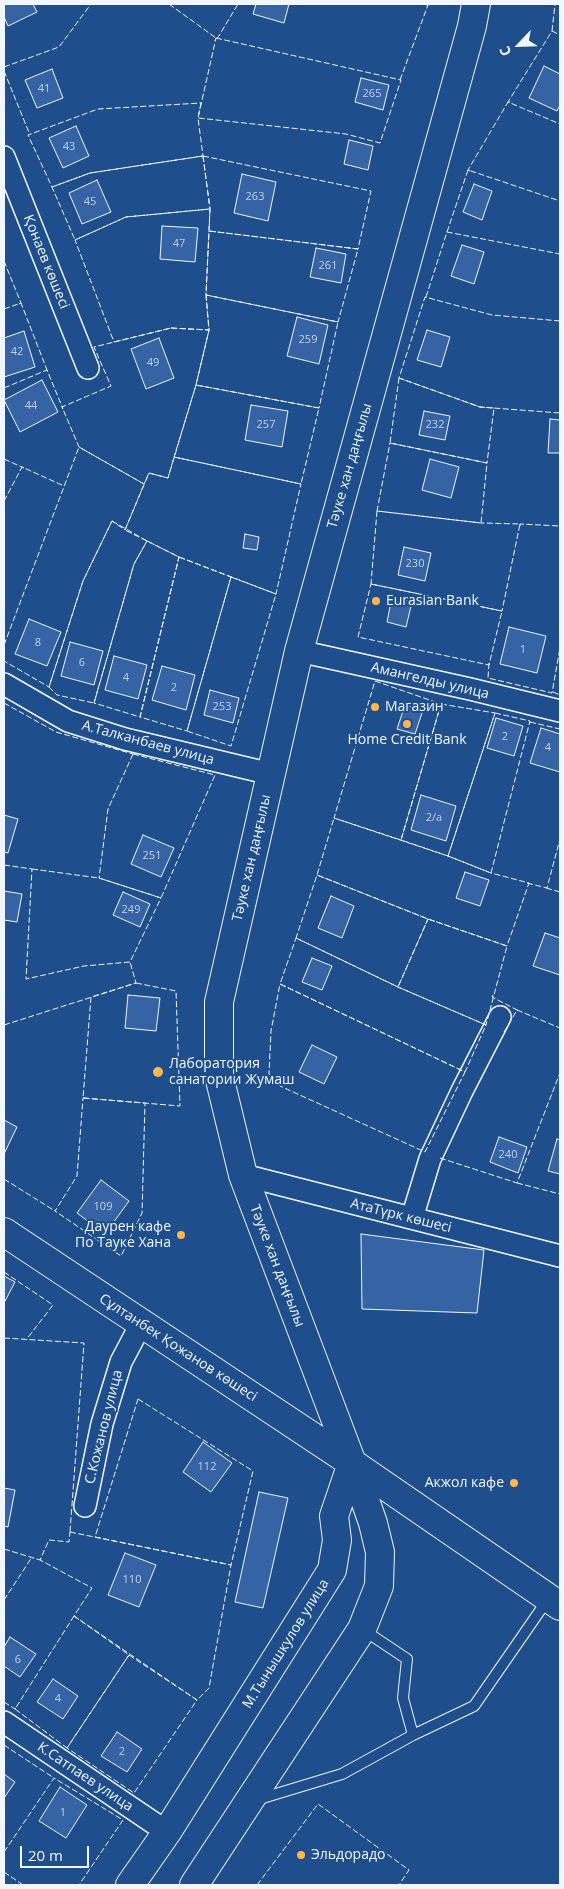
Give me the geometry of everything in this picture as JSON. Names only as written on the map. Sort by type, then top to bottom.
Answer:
[{"type":"main road","name":"Тәуке хан даңғылы","points":[[352,1463],[242,1175],[219,1076],[219,1002],[299,651],[470,36],[476,4]]},
{"type":"main road","name":"Сұлтанбек Қожанов көшесі","points":[[4,1232],[352,1463]]},
{"type":"main road","points":[[352,1463],[554,1602]]},
{"type":"main road","points":[[194,1885],[362,1629],[379,1586],[380,1552],[373,1523],[352,1463]]},
{"type":"main road","name":"М.Тынышкулов улица","points":[[130,1885],[167,1832],[332,1570],[337,1540],[334,1516],[352,1463]]},
{"type":"street","name":"Қонаев көшесі","points":[[4,157],[88,368]]},
{"type":"street","name":"Амангелды улица","points":[[299,651],[560,711]]},
{"type":"street","name":"А.Талканбаев улица","points":[[4,684],[68,721],[125,739],[271,774]]},
{"type":"street","points":[[412,1218],[430,1159],[500,1017]]},
{"type":"street","name":"АтаТүрк көшесі","points":[[242,1175],[560,1256]]},
{"type":"street","name":"С.Кожанов улица","points":[[85,1506],[102,1424],[120,1362],[141,1324]]},
{"type":"street","name":"К.Сатпаев улица","points":[[4,1722],[167,1832]]},
{"type":"lane","points":[[250,1802],[342,1774],[413,1735],[474,1706],[554,1602]]},
{"type":"lane","points":[[362,1629],[407,1659],[403,1698],[413,1735]]},
{"type":"building","points":[[4,4],[33,4],[37,12],[8,26],[4,17]]},
{"type":"building","points":[[256,4],[289,4],[284,23],[253,14]]},
{"type":"building","points":[[544,66],[560,74],[560,105],[557,111],[529,98]]},
{"type":"building","points":[[52,69],[63,98],[37,108],[25,80]]},
{"type":"building","points":[[361,78],[389,85],[383,110],[355,102]]},
{"type":"building","points":[[76,126],[89,156],[63,168],[49,138]]},
{"type":"building","points":[[349,140],[373,146],[368,170],[344,164]]},
{"type":"building","points":[[242,174],[276,182],[268,221],[234,213]]},
{"type":"building","points":[[97,180],[111,212],[82,224],[69,193]]},
{"type":"building","points":[[474,184],[492,191],[482,220],[463,212]]},
{"type":"building","points":[[162,226],[198,228],[195,262],[160,259]]},
{"type":"building","points":[[462,245],[484,252],[474,284],[451,276]]},
{"type":"building","points":[[316,248],[346,254],[341,283],[310,277]]},
{"type":"building","points":[[297,317],[328,325],[319,364],[287,356]]},
{"type":"building","points":[[427,330],[450,337],[441,367],[417,360]]},
{"type":"building","points":[[24,331],[35,367],[4,377],[4,338]]},
{"type":"building","points":[[159,338],[174,378],[146,389],[131,349]]},
{"type":"building","points":[[42,380],[58,412],[20,432],[4,400]]},
{"type":"building","points":[[251,405],[288,411],[282,447],[245,440]]},
{"type":"building","points":[[424,411],[450,416],[445,440],[419,435]]},
{"type":"building","points":[[550,419],[560,420],[560,453],[548,453]]},
{"type":"building","points":[[430,459],[459,467],[451,498],[422,490]]},
{"type":"building","points":[[245,534],[259,537],[257,550],[243,548]]},
{"type":"building","points":[[404,547],[431,553],[425,581],[398,575]]},
{"type":"building","points":[[392,597],[412,602],[406,627],[387,622]]},
{"type":"building","points":[[29,619],[61,632],[47,666],[15,654]]},
{"type":"building","points":[[509,627],[546,636],[537,673],[500,664]]},
{"type":"building","points":[[70,642],[103,651],[94,685],[61,676]]},
{"type":"building","points":[[114,656],[147,665],[138,699],[105,690]]},
{"type":"building","points":[[162,666],[195,675],[186,710],[152,700]]},
{"type":"building","points":[[210,690],[239,698],[233,723],[204,715]]},
{"type":"building","points":[[405,705],[423,710],[415,734],[397,729]]},
{"type":"building","points":[[496,718],[523,726],[514,756],[487,748]]},
{"type":"building","points":[[541,728],[560,734],[560,772],[530,763]]},
{"type":"building","points":[[421,795],[456,806],[446,841],[411,830]]},
{"type":"building","points":[[4,815],[18,819],[8,853],[4,852]]},
{"type":"building","points":[[143,835],[174,848],[161,877],[131,864]]},
{"type":"building","points":[[465,872],[489,880],[480,906],[456,898]]},
{"type":"building","points":[[4,891],[22,894],[17,922],[4,920]]},
{"type":"building","points":[[123,892],[150,904],[140,927],[113,915]]},
{"type":"building","points":[[331,896],[354,906],[342,938],[318,928]]},
{"type":"building","points":[[545,933],[560,938],[560,975],[533,966]]},
{"type":"building","points":[[312,958],[332,966],[322,990],[302,982]]},
{"type":"building","points":[[128,995],[160,998],[156,1031],[125,1028]]},
{"type":"building","points":[[312,1045],[337,1057],[324,1084],[299,1072]]},
{"type":"building","points":[[4,1120],[17,1127],[4,1154]]},
{"type":"building","points":[[499,1137],[527,1147],[518,1173],[490,1162]]},
{"type":"building","points":[[557,1139],[560,1140],[560,1174],[548,1171]]},
{"type":"building","points":[[101,1180],[129,1201],[105,1234],[77,1213]]},
{"type":"building","points":[[361,1234],[484,1250],[477,1313],[362,1309]]},
{"type":"building","points":[[4,1276],[15,1282],[4,1303]]},
{"type":"building","points":[[203,1442],[232,1463],[211,1492],[183,1472]]},
{"type":"building","points":[[4,1488],[15,1490],[8,1527],[4,1526]]},
{"type":"building","points":[[259,1492],[288,1498],[263,1608],[235,1602]]},
{"type":"building","points":[[125,1553],[156,1565],[139,1607],[108,1595]]},
{"type":"building","points":[[10,1637],[36,1654],[20,1677],[4,1666],[4,1647]]},
{"type":"building","points":[[53,1679],[78,1696],[63,1719],[37,1702]]},
{"type":"building","points":[[117,1732],[142,1749],[127,1772],[101,1756]]},
{"type":"building","points":[[4,1774],[15,1782],[4,1798]]},
{"type":"building","points":[[60,1787],[87,1805],[66,1838],[39,1821]]},
{"type":"fence","points":[[4,67],[59,47],[91,4]]},
{"type":"fence","points":[[169,4],[216,38],[215,41]]},
{"type":"fence","points":[[217,39],[238,4]]},
{"type":"fence","points":[[400,80],[428,5],[419,4]]},
{"type":"fence","points":[[552,31],[555,4]]},
{"type":"fence","points":[[510,102],[508,102],[552,31],[560,35]]},
{"type":"fence","points":[[216,38],[401,80],[380,143],[346,134],[198,118],[216,38]]},
{"type":"fence","points":[[4,71],[30,135]]},
{"type":"fence","points":[[470,171],[468,170],[508,102],[560,124]]},
{"type":"fence","points":[[201,103],[198,118],[203,156],[90,173],[52,187],[28,135],[98,109],[201,103]]},
{"type":"fence","points":[[203,156],[371,191],[358,249],[209,231],[210,209],[203,156]]},
{"type":"fence","points":[[203,156],[210,209],[126,217],[75,240],[52,187],[90,173],[203,156]]},
{"type":"fence","points":[[447,232],[468,170],[560,201]]},
{"type":"fence","points":[[210,209],[206,295],[209,330],[171,328],[114,342],[75,240],[126,217],[210,209]]},
{"type":"fence","points":[[209,231],[358,249],[338,322],[206,295],[209,231]]},
{"type":"fence","points":[[426,297],[447,232],[560,254]]},
{"type":"fence","points":[[4,261],[21,303],[19,304]]},
{"type":"fence","points":[[206,295],[338,322],[319,408],[196,385],[209,330],[206,295]]},
{"type":"fence","points":[[560,321],[492,315],[425,297],[399,378],[480,407],[560,413]]},
{"type":"fence","points":[[4,309],[21,303],[46,371]]},
{"type":"fence","points":[[171,328],[209,330],[196,385],[168,478],[149,473],[144,484],[79,447],[62,407],[111,386],[94,347],[171,328]]},
{"type":"fence","points":[[4,388],[47,370],[63,409]]},
{"type":"fence","points":[[399,378],[480,407],[494,408],[487,463],[390,443],[399,378]]},
{"type":"fence","points":[[196,385],[319,408],[301,484],[174,457],[196,385]]},
{"type":"fence","points":[[390,443],[487,463],[481,523],[377,511],[390,443]]},
{"type":"fence","points":[[4,645],[79,447],[144,484],[125,530],[112,521],[83,581],[49,687],[4,661]]},
{"type":"fence","points":[[174,457],[301,484],[276,594],[179,557],[125,530],[149,473],[168,478],[174,457]]},
{"type":"fence","points":[[4,459],[24,468]]},
{"type":"fence","points":[[4,501],[22,467],[64,486]]},
{"type":"fence","points":[[377,511],[481,523],[520,524],[502,611],[371,584],[377,511]]},
{"type":"fence","points":[[112,521],[147,541],[134,564],[94,703],[57,695],[49,687],[83,581],[112,521]]},
{"type":"fence","points":[[520,526],[520,524],[560,526]]},
{"type":"fence","points":[[147,541],[179,557],[140,717],[94,703],[134,564],[147,541]]},
{"type":"fence","points":[[179,557],[231,577],[187,731],[140,717],[179,557]]},
{"type":"fence","points":[[231,577],[276,594],[231,746],[187,731],[231,577]]},
{"type":"fence","points":[[371,584],[502,611],[489,665],[358,637],[371,584]]},
{"type":"fence","points":[[489,663],[488,678],[552,693],[560,648]]},
{"type":"fence","points":[[375,681],[441,704],[401,840],[334,818],[375,681]]},
{"type":"fence","points":[[553,692],[560,695]]},
{"type":"fence","points":[[4,703],[56,732],[132,755]]},
{"type":"fence","points":[[441,704],[495,713],[448,856],[401,840],[441,704]]},
{"type":"fence","points":[[495,713],[530,721],[491,873],[448,856],[495,713]]},
{"type":"fence","points":[[530,722],[560,729]]},
{"type":"fence","points":[[133,754],[215,775],[161,898],[99,878],[108,809],[133,754]]},
{"type":"fence","points":[[334,818],[448,856],[491,873],[529,883],[507,946],[428,919],[317,875],[334,818]]},
{"type":"fence","points":[[527,883],[547,888],[560,839]]},
{"type":"fence","points":[[4,865],[32,869]]},
{"type":"fence","points":[[32,869],[99,878],[161,898],[130,962],[84,966],[26,979],[32,869]]},
{"type":"fence","points":[[317,875],[428,919],[398,987],[296,938],[317,875]]},
{"type":"fence","points":[[546,888],[560,892]]},
{"type":"fence","points":[[428,919],[507,946],[486,1025],[398,987],[428,919]]},
{"type":"fence","points":[[296,938],[398,987],[486,1025],[465,1072],[280,984],[296,938]]},
{"type":"fence","points":[[4,1025],[136,983],[130,962]]},
{"type":"fence","points":[[136,983],[176,991],[180,1106],[83,1098],[91,997],[136,983]]},
{"type":"fence","points":[[280,984],[465,1072],[425,1152],[280,1086],[269,1074],[271,1031],[280,984]]},
{"type":"fence","points":[[493,995],[492,997],[519,1011]]},
{"type":"fence","points":[[504,1032],[517,1010],[560,1028]]},
{"type":"fence","points":[[440,1158],[517,1183],[560,1073]]},
{"type":"fence","points":[[83,1098],[145,1103],[142,1213],[121,1256],[55,1211],[77,1176],[83,1098]]},
{"type":"fence","points":[[4,1179],[56,1210]]},
{"type":"fence","points":[[517,1183],[560,1194]]},
{"type":"fence","points":[[4,1272],[53,1305],[26,1340]]},
{"type":"fence","points":[[4,1338],[84,1343],[70,1532]]},
{"type":"fence","points":[[138,1399],[253,1471],[231,1565],[95,1537],[138,1399]]},
{"type":"fence","points":[[70,1532],[231,1565],[209,1688],[197,1700],[74,1616],[92,1588],[40,1560],[49,1540],[69,1542],[70,1532]]},
{"type":"fence","points":[[4,1549],[40,1560],[41,1558]]},
{"type":"fence","points":[[4,1600],[33,1558]]},
{"type":"fence","points":[[74,1616],[129,1655],[67,1748],[15,1709],[74,1616]]},
{"type":"fence","points":[[129,1655],[197,1700],[134,1793],[67,1748],[129,1655]]},
{"type":"fence","points":[[4,1702],[15,1709],[16,1707]]},
{"type":"fence","points":[[4,1745],[54,1778]]},
{"type":"fence","points":[[4,1852],[54,1778],[123,1820],[79,1885]]},
{"type":"fence","points":[[257,1885],[318,1804],[409,1870],[399,1885]]},
{"type":"fence","points":[[4,1872],[23,1885]]},
{"type":"place","name":"Eurasian Bank","points":[[376,601]]},
{"type":"place","name":"Магазин","points":[[375,707]]},
{"type":"place","name":"Home Credit Bank","points":[[407,724]]},
{"type":"place","name":"Лаборатория санатории Жумаш","points":[[158,1072]]},
{"type":"place","name":"Даурен кафе По Тауке Хана","points":[[181,1235]]},
{"type":"place","name":"Акжол кафе","points":[[514,1483]]},
{"type":"place","name":"Эльдорадо","points":[[301,1855]]}]
